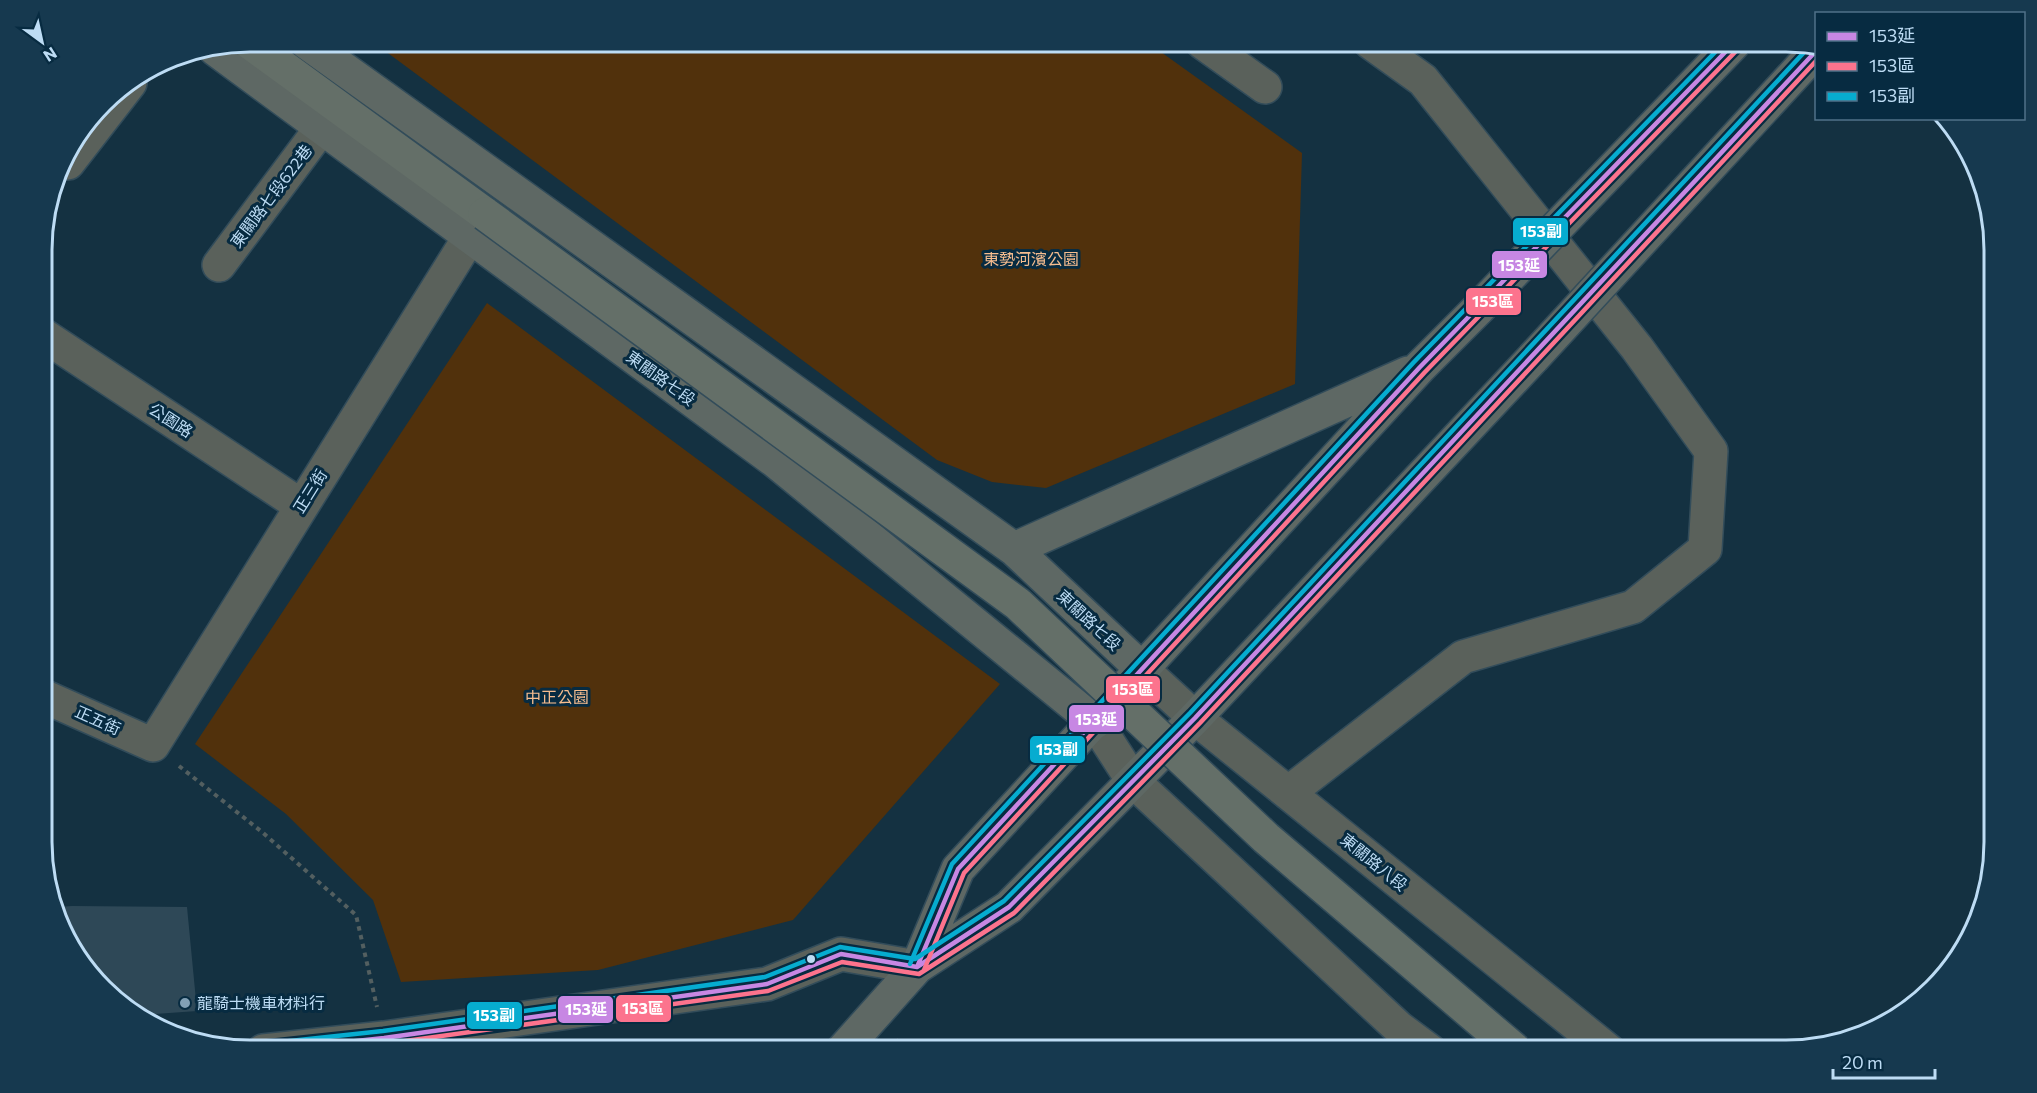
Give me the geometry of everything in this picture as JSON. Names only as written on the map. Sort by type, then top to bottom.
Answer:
[{"type":"highway","points":[[261,52],[477,226],[1018,604],[1266,838],[1503,1040]]},
{"type":"main road","name":"東關路七段","points":[[320,52],[1014,549],[1143,670]]},
{"type":"main road","points":[[916,967],[958,869],[1420,367],[1725,52]]},
{"type":"main road","name":"東關路七段","points":[[222,54],[322,127],[477,226],[775,462],[1095,722]]},
{"type":"main road","points":[[852,1040],[916,967],[1009,907],[1195,718],[1533,358],[1813,54]]},
{"type":"main road","points":[[1014,549],[1420,367]]},
{"type":"main road","points":[[775,462],[815,407]]},
{"type":"street","points":[[1216,52],[1265,87]]},
{"type":"street","points":[[1288,793],[1463,657],[1633,607],[1705,549],[1711,452],[1636,348],[1423,80],[1385,52]]},
{"type":"street","name":"東關路七段622巷","points":[[219,264],[322,127]]},
{"type":"street","name":"正三街","points":[[153,744],[300,505],[477,226]]},
{"type":"street","name":"公園路","points":[[53,342],[300,505]]},
{"type":"street","name":"東關路八段","points":[[1143,670],[1195,718],[1595,1040]]},
{"type":"street","name":"正五街","points":[[52,700],[153,744]]},
{"type":"street","points":[[1095,722],[1133,781],[1399,1028],[1415,1040]]},
{"type":"street","points":[[365,1040],[767,984],[841,954],[916,967]]},
{"type":"path","points":[[153,744],[262,832],[356,915],[384,1038]]},
{"type":"green space","name":"東勢河濱公園","points":[[386,52],[1161,52],[1302,153],[1295,384],[1046,488],[992,482],[937,460]]},
{"type":"green space","name":"中正公園","points":[[487,303],[1000,684],[793,920],[598,970],[401,982],[373,900],[286,814],[195,744]]},
{"type":"building","points":[[64,907],[187,907],[197,1011],[153,1014],[140,1007],[102,973],[86,953]]},
{"type":"transit line","name":"153副","points":[[910,964],[952,864],[1414,362],[1715,52]]},
{"type":"transit line","name":"153延","points":[[917,967],[958,869],[1420,367],[1725,52]]},
{"type":"transit line","name":"153區","points":[[924,970],[964,873],[1425,372],[1735,52]]},
{"type":"transit line","name":"153副","points":[[299,1040],[383,1031],[765,977],[840,947],[915,959],[1004,901],[1190,713],[1803,53]]},
{"type":"transit line","name":"153延","points":[[365,1040],[767,984],[841,954],[917,967],[1009,907],[1195,718],[1813,54]]},
{"type":"transit line","name":"153區","points":[[413,1040],[768,991],[842,962],[919,974],[1014,913],[1200,723],[1815,62]]},
{"type":"place","name":"龍騎士機車材料行","points":[[185,1003]]}]
